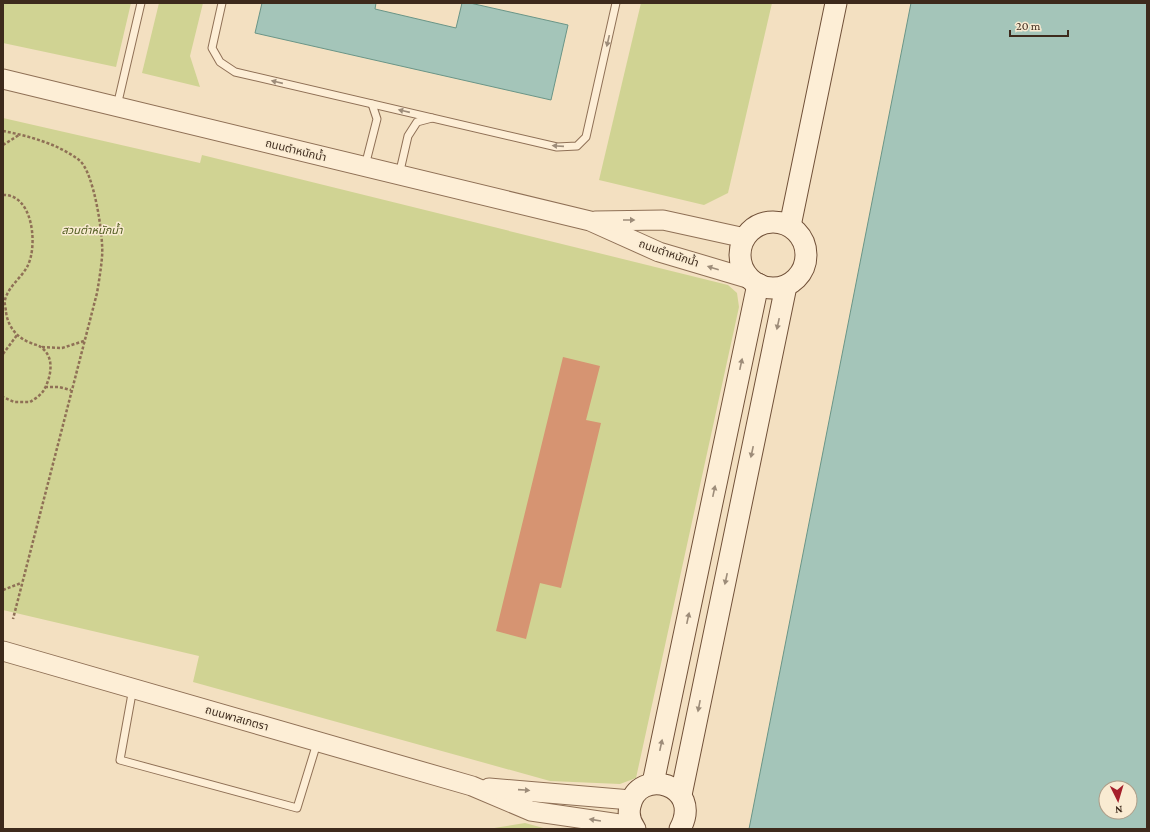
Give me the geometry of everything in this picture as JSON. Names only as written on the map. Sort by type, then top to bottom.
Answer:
[{"type":"main road","points":[[790,226],[836,3]]},
{"type":"main road","points":[[778,222],[790,226],[798,233],[804,242],[806,257],[802,272],[795,280],[786,286],[775,288],[754,282],[744,270],[740,260],[741,248],[745,238],[754,228],[765,223],[778,222]]},
{"type":"main road","points":[[653,784],[754,282]]},
{"type":"main road","points":[[681,796],[786,286]]},
{"type":"main road","points":[[634,828],[629,813],[631,800],[644,786],[664,784],[674,788],[681,796],[685,804],[686,813],[680,829]]},
{"type":"street","name":"ถนนตำหนักน้ำ","points":[[3,79],[590,221],[659,252],[754,282]]},
{"type":"street","name":"ถนนตำหนักน้ำ","points":[[590,221],[663,220],[745,238]]},
{"type":"street","name":"ถนนพาสเภตรา","points":[[3,651],[472,786]]},
{"type":"street","points":[[472,786],[631,800]]},
{"type":"street","points":[[472,786],[531,811],[634,828]]},
{"type":"lane","points":[[117,106],[142,3]]},
{"type":"lane","points":[[222,3],[212,48],[220,62],[235,72],[557,147],[577,146],[586,137],[616,3]]},
{"type":"lane","points":[[365,166],[377,119],[372,104]]},
{"type":"lane","points":[[399,174],[408,136],[417,122],[432,118]]},
{"type":"lane","points":[[133,688],[120,760],[297,808],[317,742]]},
{"type":"path","points":[[3,131],[42,140],[81,161],[94,187],[103,256],[97,293],[21,583],[13,619]]},
{"type":"path","points":[[3,145],[19,135]]},
{"type":"path","points":[[3,196],[8,195],[23,204],[31,221],[32,246],[28,267],[15,282],[4,300],[7,323],[17,335],[29,343],[42,347],[62,348],[84,341]]},
{"type":"path","points":[[3,354],[17,335]]},
{"type":"path","points":[[3,397],[14,402],[30,402],[43,391],[51,370],[49,356],[42,347]]},
{"type":"path","points":[[45,387],[59,387],[71,390]]},
{"type":"path","points":[[3,590],[21,583]]},
{"type":"green space","points":[[3,3],[131,3],[116,67],[3,43]]},
{"type":"green space","points":[[159,3],[203,3],[190,56],[200,87],[142,73]]},
{"type":"green space","points":[[641,3],[772,3],[728,193],[704,205],[599,180]]},
{"type":"green space","name":"สวนตำหนักน้ำ","points":[[3,118],[200,163],[202,155],[728,285],[737,293],[739,307],[636,778],[620,784],[550,781],[193,682],[199,656],[3,610]]},
{"type":"green space","points":[[525,823],[547,829],[488,829]]},
{"type":"water","points":[[262,3],[376,3],[375,9],[456,28],[462,3],[470,3],[568,25],[551,100],[255,33]]},
{"type":"water","points":[[911,3],[1147,3],[1147,829],[749,829]]},
{"type":"building","points":[[563,357],[600,366],[586,420],[601,423],[561,588],[540,583],[526,639],[496,631]]}]
